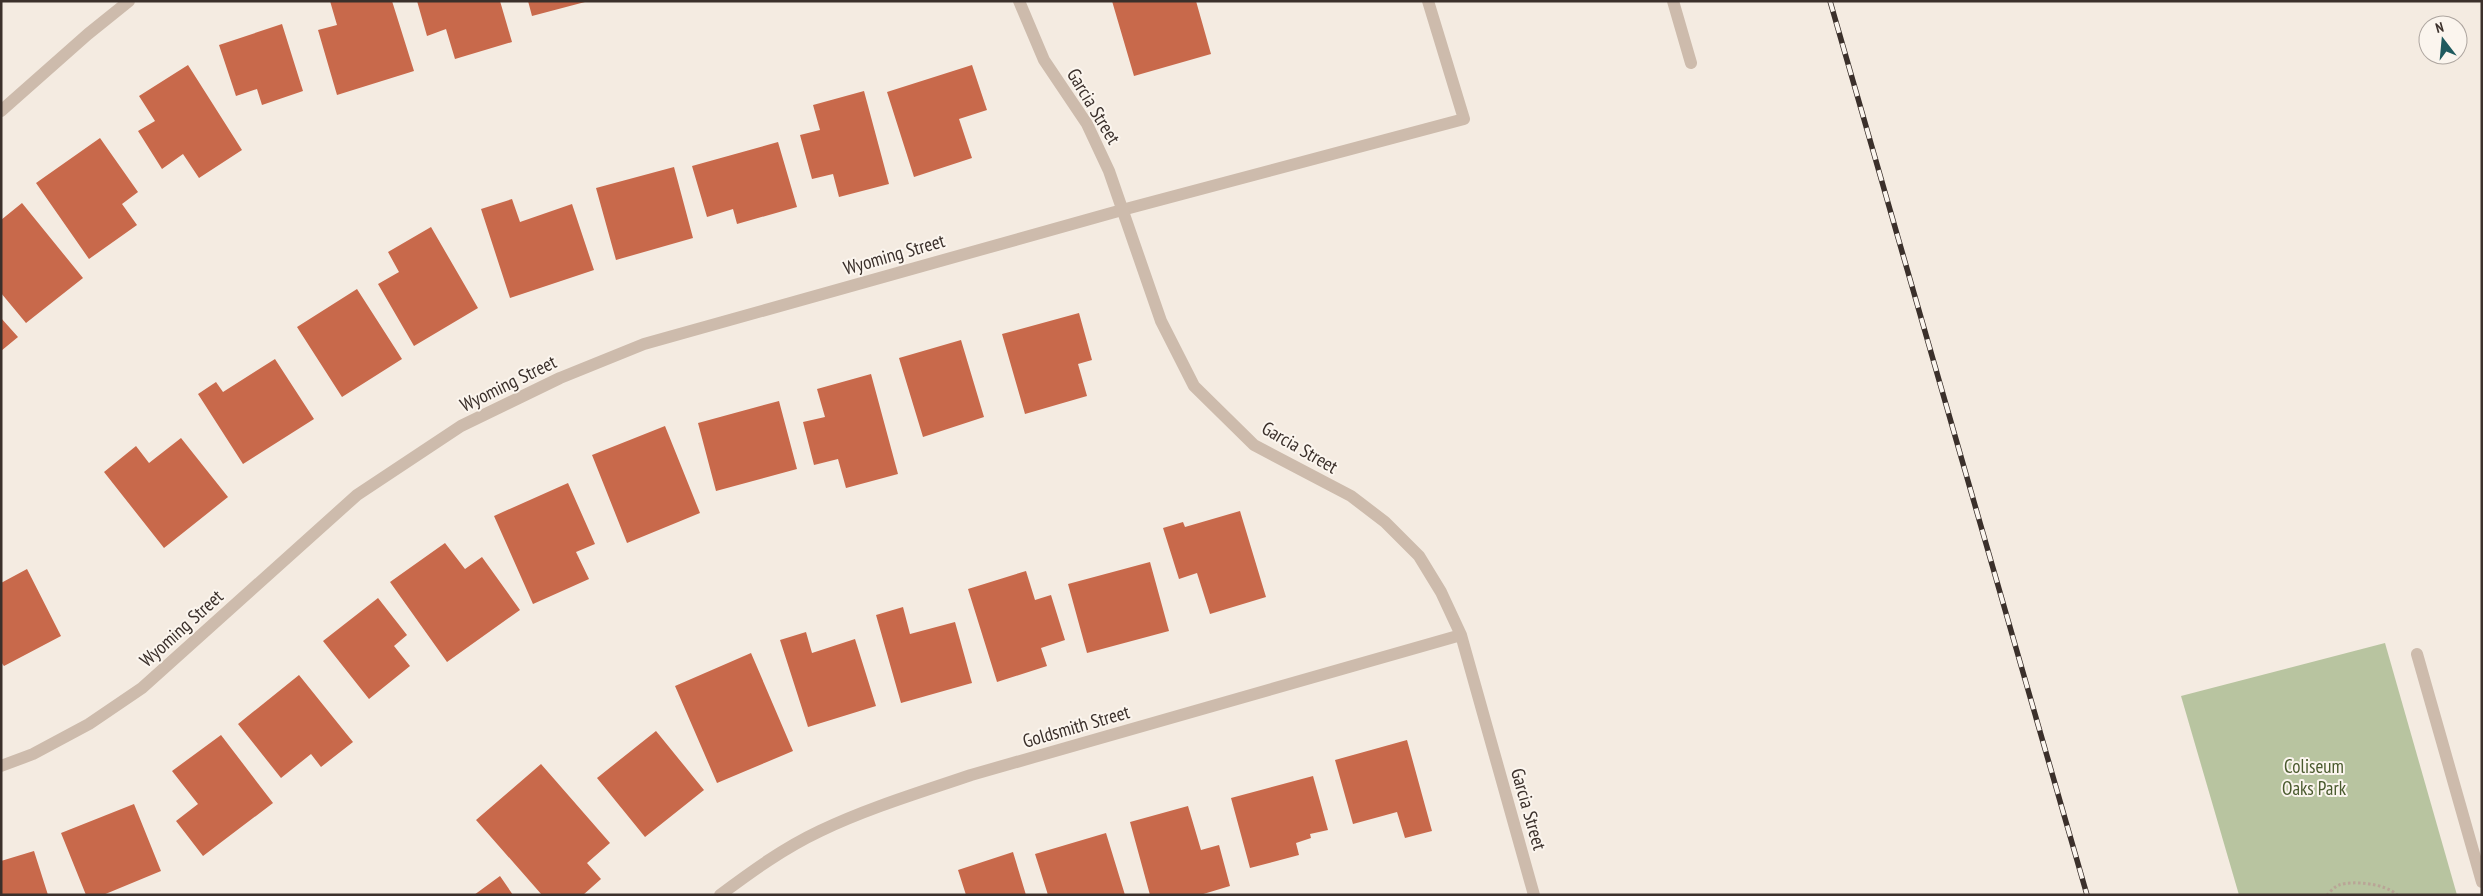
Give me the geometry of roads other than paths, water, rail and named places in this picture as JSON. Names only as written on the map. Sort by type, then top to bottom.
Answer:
[{"type":"street","points":[[1,111],[88,34],[129,1]]},
{"type":"street","name":"Garcia Street","points":[[1019,1],[1044,60],[1091,132],[1109,171],[1161,321],[1194,386],[1254,445],[1351,496],[1385,522],[1419,556],[1441,592],[1461,635],[1534,895]]},
{"type":"street","name":"Wyoming Street","points":[[1,766],[33,754],[89,724],[142,688],[357,495],[462,426],[560,378],[644,344],[1122,210],[1464,119],[1428,1]]},
{"type":"street","points":[[1673,1],[1691,63]]},
{"type":"street","name":"Goldsmith Street","points":[[720,895],[762,863],[820,831],[894,802],[971,775],[1461,635]]},
{"type":"street","points":[[2417,654],[2482,882]]},
{"type":"railway","points":[[1830,1],[2087,895]]},
{"type":"park label","name":"Coliseum Oaks Park","points":[[2314,777]]}]
